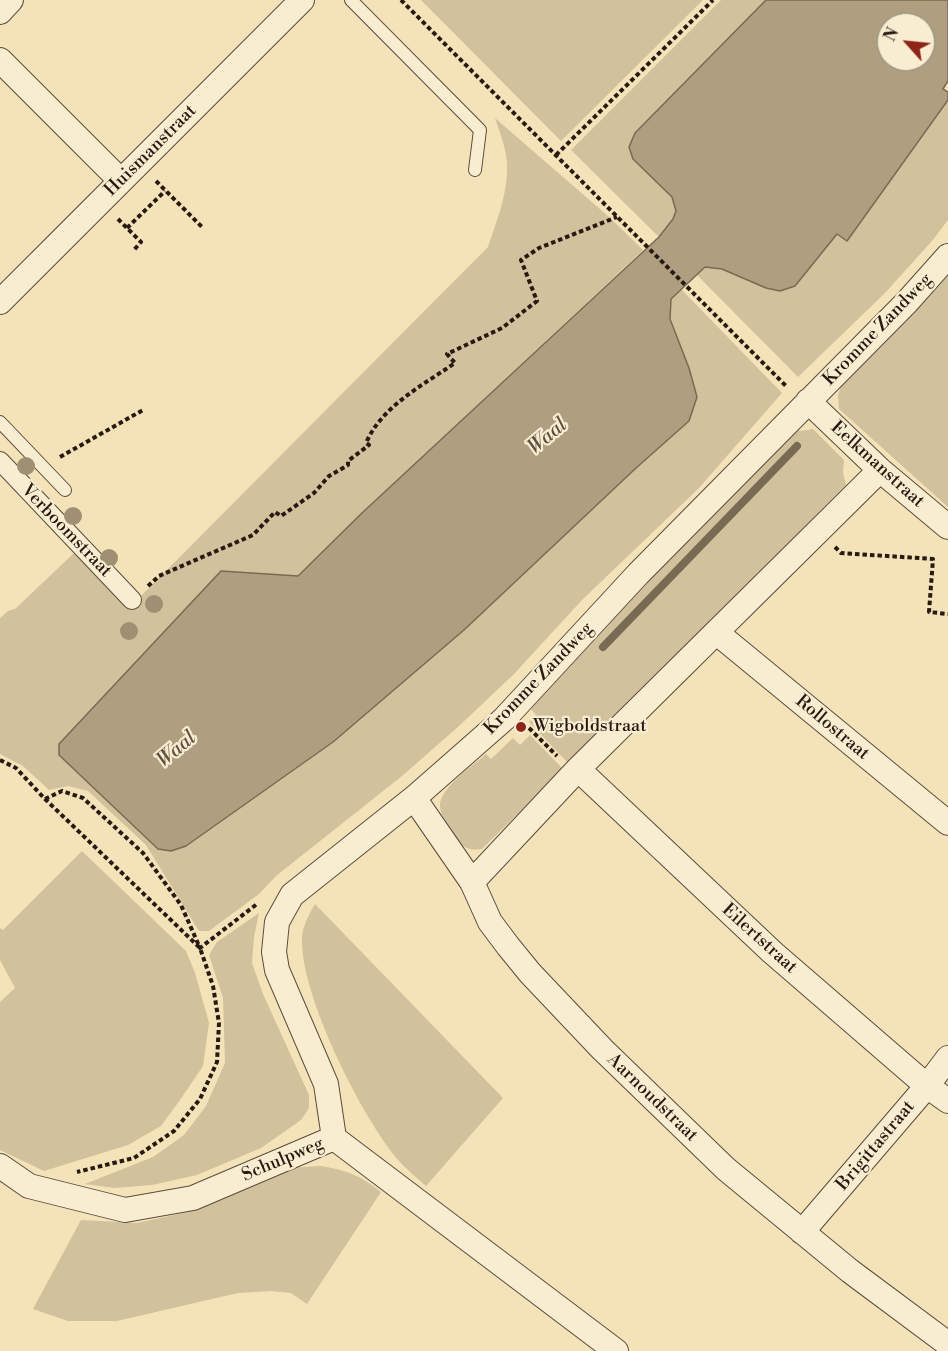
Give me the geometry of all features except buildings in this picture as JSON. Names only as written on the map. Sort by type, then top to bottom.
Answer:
[{"type":"street","points":[[0,12],[11,0]]},
{"type":"street","name":"Huismanstraat","points":[[0,302],[302,0]]},
{"type":"street","points":[[0,60],[121,182]]},
{"type":"street","name":"Kromme Zandweg","points":[[334,1138],[327,1084],[277,970],[274,952],[277,921],[292,895],[414,798],[512,710],[638,574],[907,302],[948,256]]},
{"type":"street","name":"Eelkmanstraat","points":[[808,402],[880,470],[948,527]]},
{"type":"street","name":"Verboomstraat","points":[[0,461],[132,600]]},
{"type":"street","points":[[472,882],[578,770],[880,470]]},
{"type":"street","name":"Rollostraat","points":[[717,633],[948,823]]},
{"type":"street","name":"Eilertstraat","points":[[578,770],[772,952],[927,1086],[948,1101]]},
{"type":"street","name":"Aarnoudstraat","points":[[414,798],[472,882],[490,922],[508,946],[586,1032],[657,1104],[726,1169],[802,1233],[948,1344]]},
{"type":"street","name":"Brigittastraat","points":[[802,1233],[927,1086],[948,1058]]},
{"type":"street","name":"Schulpweg","points":[[0,1166],[29,1186],[125,1210],[193,1198],[334,1138],[616,1351]]},
{"type":"lane","points":[[351,0],[480,130],[475,170]]},
{"type":"lane","points":[[0,422],[65,490]]},
{"type":"path","points":[[401,0],[788,388],[808,402]]},
{"type":"path","points":[[556,155],[713,0]]},
{"type":"path","points":[[140,164],[202,227]]},
{"type":"path","points":[[127,228],[165,190]]},
{"type":"path","points":[[100,202],[141,242],[133,251]]},
{"type":"path","points":[[132,600],[159,576],[253,535],[275,512],[281,516],[315,493],[329,476],[348,465],[348,461],[369,446],[366,443],[372,429],[385,414],[455,363],[447,354],[502,328],[537,302],[521,260],[538,249],[617,217]]},
{"type":"path","points":[[47,471],[63,454],[143,410]]},
{"type":"path","points":[[818,531],[841,553],[933,559],[929,612],[948,614]]},
{"type":"path","points":[[512,710],[566,765],[578,770]]},
{"type":"path","points":[[0,760],[16,768],[45,799],[200,948]]},
{"type":"path","points":[[45,799],[62,790],[83,798],[143,853],[181,905],[200,948],[213,986],[219,1023],[218,1062],[201,1099],[174,1131],[134,1158],[68,1174]]},
{"type":"path","points":[[200,948],[263,899],[292,895]]},
{"type":"shaded area","points":[[421,0],[703,0],[561,141]]},
{"type":"shaded area","points":[[721,0],[766,0],[635,134],[633,158],[672,197],[676,211],[673,219],[659,237],[571,150]]},
{"type":"shaded area","points":[[948,100],[948,220],[885,293],[798,377],[696,274],[705,267],[722,269],[766,288],[780,291],[795,286],[837,233],[847,240]]},
{"type":"shaded area","points":[[495,118],[608,216],[643,250],[297,576],[221,571],[60,744],[60,755],[157,849],[171,851],[333,742],[464,630],[689,421],[697,397],[689,368],[670,318],[671,299],[681,289],[782,393],[699,488],[582,600],[514,674],[459,726],[402,776],[276,876],[259,894],[209,931],[199,931],[146,845],[88,791],[68,786],[49,790],[23,766],[0,754],[0,618],[8,611],[15,609],[74,553],[129,608],[488,247],[503,201],[507,178],[506,155]]},
{"type":"shaded area","points":[[948,272],[948,507],[839,409],[838,395],[843,381]]},
{"type":"shaded area","points":[[796,428],[800,431],[813,429],[844,460],[843,473],[846,485],[568,763],[529,722],[536,715],[531,709],[670,558]]},
{"type":"shaded area","points":[[530,735],[563,769],[482,849],[466,848],[446,822],[440,806],[441,799],[458,777],[486,754],[491,759],[513,738],[520,745]]},
{"type":"shaded area","points":[[82,851],[186,951],[195,973],[209,1023],[203,1066],[161,1126],[128,1145],[44,1171],[0,1150],[0,1002],[15,988],[0,960],[0,928],[3,930]]},
{"type":"shaded area","points":[[315,904],[503,1098],[426,1186],[399,1161],[368,1116],[336,1055],[322,1022],[304,962],[302,938],[305,925]]},
{"type":"shaded area","points":[[259,913],[252,963],[263,994],[309,1095],[309,1108],[301,1120],[261,1148],[197,1175],[152,1185],[114,1188],[85,1184],[153,1157],[184,1135],[206,1106],[225,1063],[223,998],[209,955],[217,942]]},
{"type":"shaded area","points":[[320,1166],[352,1174],[381,1192],[307,1304],[291,1293],[271,1291],[238,1293],[117,1321],[68,1321],[33,1309],[81,1220],[137,1223],[188,1212],[290,1168]]},
{"type":"water","name":"Waal","points":[[766,0],[948,0],[948,81],[943,89],[948,92],[948,100],[847,241],[837,234],[795,286],[780,291],[766,288],[722,269],[705,267],[671,299],[670,319],[689,368],[697,397],[689,421],[464,630],[333,742],[186,846],[171,851],[158,849],[59,755],[59,744],[221,571],[298,576],[362,513],[659,237],[673,219],[676,211],[672,197],[633,159],[629,147],[635,133]]},
{"type":"waterway","points":[[603,647],[797,446]]},
{"type":"place","name":"Wigboldstraat","points":[[521,727]]}]
